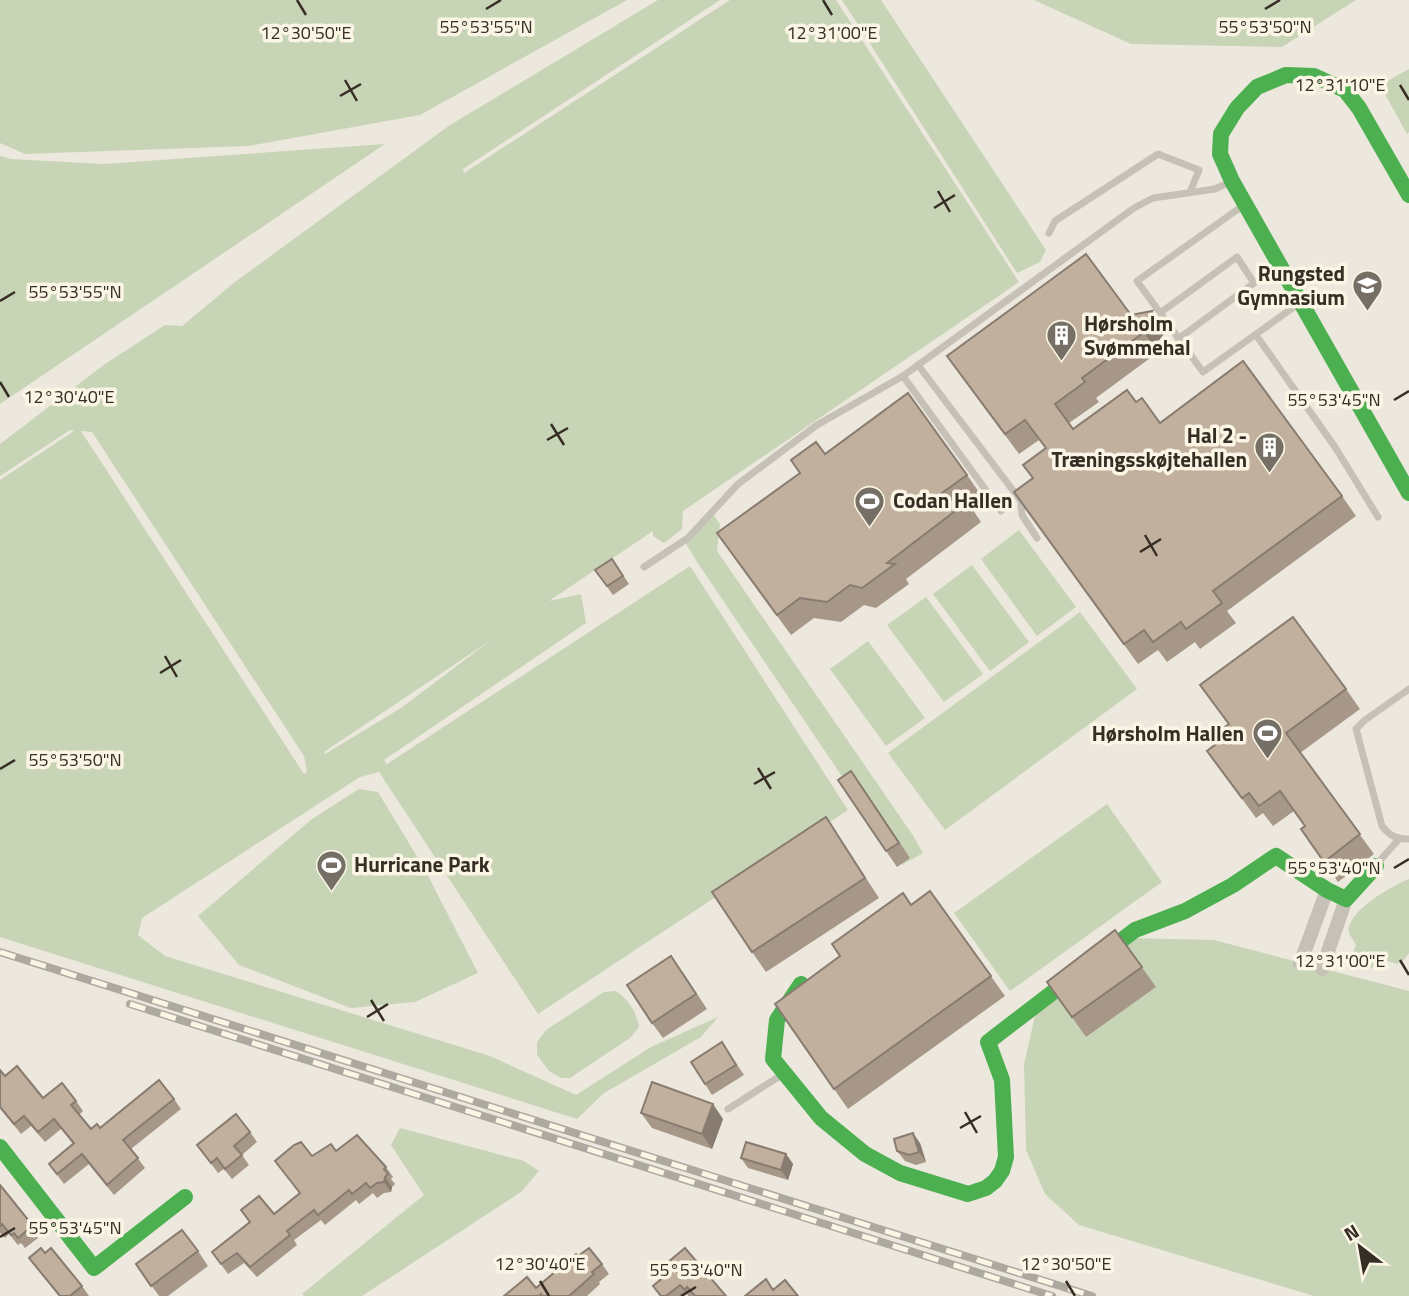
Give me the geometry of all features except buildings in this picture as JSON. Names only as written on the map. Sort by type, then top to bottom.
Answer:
[{"type":"street","points":[[1409,195],[1359,108],[1345,90],[1314,76],[1286,75],[1257,87],[1237,108],[1221,134],[1220,154],[1232,181],[1409,493]]},
{"type":"street","points":[[801,984],[777,1020],[773,1059],[832,1131],[882,1165],[968,1194],[983,1192],[995,1183],[1005,1164],[1006,1109],[1001,1071],[988,1042],[1135,930],[1185,911],[1233,885],[1276,856],[1327,890],[1346,899]]},
{"type":"street","points":[[1322,969],[1346,899],[1376,866]]},
{"type":"street","points":[[1300,964],[1327,890]]},
{"type":"street","points":[[0,1147],[94,1268],[185,1196]]},
{"type":"lane","points":[[1049,233],[1055,221],[1158,154],[1199,170],[1190,192]]},
{"type":"lane","points":[[644,567],[688,538],[738,484],[817,425],[903,376],[1133,208],[1153,198],[1215,189],[1232,181]]},
{"type":"lane","points":[[1245,204],[1137,281],[1203,372],[1301,302]]},
{"type":"lane","points":[[1160,313],[1237,257],[1254,283],[1178,340]]},
{"type":"lane","points":[[1256,335],[1335,447],[1378,517]]},
{"type":"lane","points":[[918,365],[1021,501],[1022,515],[1037,538]]},
{"type":"lane","points":[[903,376],[1001,511]]},
{"type":"lane","points":[[1409,689],[1356,729],[1382,826],[1389,835],[1409,839]]},
{"type":"lane","points":[[1376,866],[1399,839]]},
{"type":"lane","points":[[728,1109],[783,1074]]},
{"type":"green space","points":[[0,0],[627,0],[420,115],[248,146],[25,154],[0,143]]},
{"type":"green space","points":[[658,0],[720,0],[463,169],[464,173],[730,0],[836,0],[1019,282],[683,511],[682,529],[664,543],[653,536],[653,531],[549,601],[581,594],[586,623],[384,760],[388,766],[387,764],[690,566],[848,810],[538,1014],[379,772],[360,777],[142,918],[138,935],[165,956],[490,1056],[576,1095],[651,1047],[718,1017],[701,1037],[604,1093],[577,1119],[0,937],[0,480],[74,431],[70,430],[0,476],[0,444],[105,364],[165,325],[182,326],[235,282],[450,125]],"holes":[[[81,431],[92,432],[304,756],[307,771],[304,774]],[[491,640],[401,708],[325,754],[324,752]]]},
{"type":"green space","points":[[842,0],[881,0],[1046,250],[1040,262],[1017,273]]},
{"type":"green space","points":[[1034,0],[1356,0],[1282,47],[1131,44]]},
{"type":"green space","points":[[1409,69],[1409,132],[1407,134],[1380,85]]},
{"type":"green space","points":[[385,144],[0,404],[0,156],[11,159],[103,164]]},
{"type":"green space","points":[[710,510],[720,524],[717,551],[923,853],[902,865],[697,562],[685,542]]},
{"type":"green space","points":[[1019,530],[1076,607],[1037,636],[981,559]]},
{"type":"green space","points":[[972,565],[1029,642],[990,671],[933,594]]},
{"type":"green space","points":[[926,597],[983,674],[944,702],[887,625]]},
{"type":"green space","points":[[1080,612],[1137,689],[945,830],[888,753]]},
{"type":"green space","points":[[868,641],[925,718],[886,746],[830,669]]},
{"type":"green space","name":"Hurricane Park","points":[[359,789],[378,792],[424,868],[478,973],[415,1002],[351,1008],[239,965],[198,916],[312,819]]},
{"type":"green space","points":[[1107,804],[1162,882],[1010,991],[954,913]]},
{"type":"green space","points":[[1409,879],[1409,953],[1397,964],[1379,958],[1372,968],[1351,955],[1356,946],[1349,932],[1350,924],[1372,900]]},
{"type":"green space","points":[[1128,938],[1214,940],[1409,991],[1409,1296],[1314,1296],[1079,1225],[1045,1194],[1026,1150],[1024,1064],[1037,1007]]},
{"type":"green space","points":[[616,991],[631,1006],[638,1021],[639,1027],[630,1038],[570,1078],[561,1078],[549,1071],[537,1055],[537,1042],[546,1030],[604,992]]},
{"type":"green space","points":[[400,1128],[524,1161],[539,1171],[521,1192],[362,1296],[304,1296],[302,1294],[424,1195],[391,1145]]},
{"type":"railway","points":[[0,952],[1092,1296]]},
{"type":"railway","points":[[130,1004],[1052,1296]]},
{"type":"traffic: fast","points":[[1409,195],[1359,108],[1345,90],[1314,76],[1286,75],[1257,87],[1237,108],[1221,134],[1220,154],[1232,181],[1409,493]]},
{"type":"traffic: fast","points":[[1101,956],[1135,930],[1185,911],[1233,885],[1276,856],[1327,890],[1346,899],[1376,866]]},
{"type":"traffic: fast","points":[[801,984],[777,1020],[773,1059],[821,1118],[865,1154],[900,1173],[968,1194],[986,1188],[995,1181],[1002,1171],[1006,1157],[1002,1080],[988,1042],[1074,976]]},
{"type":"traffic: fast","points":[[0,1147],[94,1268],[185,1197]]},
{"type":"place","name":"Rungsted Gymnasium","points":[[1368,313]]},
{"type":"place","name":"Hørsholm Svømmehal","points":[[1061,363]]},
{"type":"place","name":"Hal 2 - Træningsskøjtehallen","points":[[1270,475]]},
{"type":"place","name":"Codan Hallen","points":[[870,528]]},
{"type":"place","name":"Hørsholm Hallen","points":[[1267,761]]},
{"type":"place","name":"Hurricane Park","points":[[331,892]]}]
